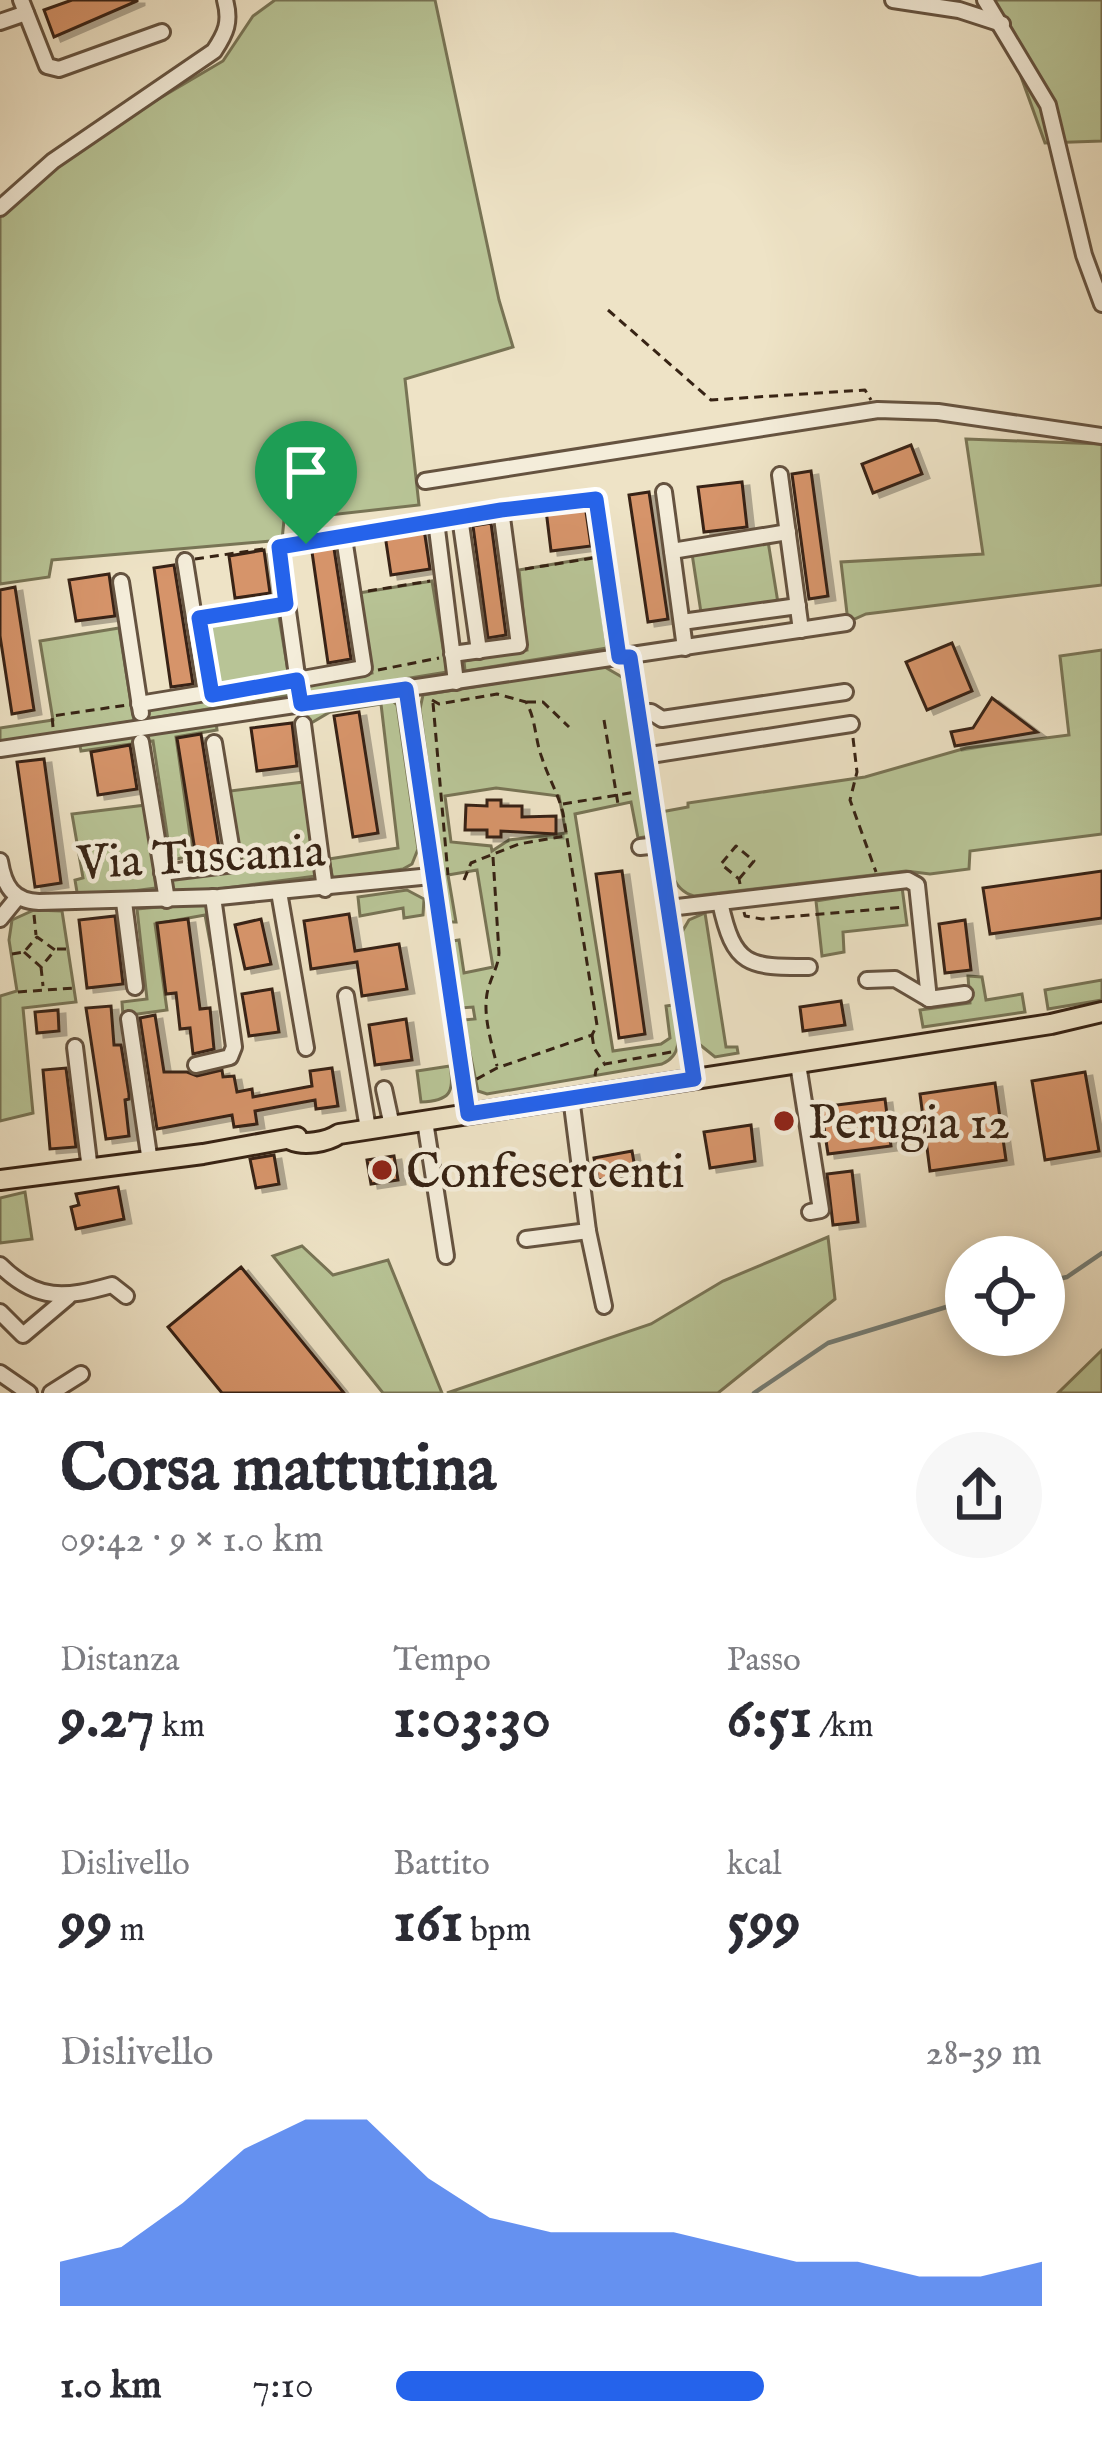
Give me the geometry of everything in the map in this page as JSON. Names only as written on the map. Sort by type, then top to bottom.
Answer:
[{"type":"main road","points":[[2,1180],[425,1121],[1067,1022],[1102,1012]]},
{"type":"main road","points":[[1067,1022],[1102,1022]]},
{"type":"street","points":[[0,208],[53,160],[214,51],[227,32],[230,16],[225,0]]},
{"type":"street","points":[[893,0],[959,10],[1002,24]]},
{"type":"street","points":[[985,0],[1048,105],[1084,255],[1102,304]]},
{"type":"street","points":[[0,22],[23,6],[47,66],[59,69],[162,32]]},
{"type":"street","points":[[425,481],[878,410],[938,412],[1102,436]]},
{"type":"street","points":[[779,476],[801,630]]},
{"type":"street","points":[[664,492],[685,648]]},
{"type":"street","points":[[596,499],[638,714],[694,1079]]},
{"type":"street","points":[[452,654],[519,645],[501,510],[436,521],[452,654],[456,682]]},
{"type":"street","points":[[460,517],[478,651]]},
{"type":"street","points":[[672,550],[788,532]]},
{"type":"street","points":[[297,680],[364,668],[344,538]]},
{"type":"street","points":[[279,547],[301,704]]},
{"type":"street","points":[[140,704],[206,694],[185,561]]},
{"type":"street","points":[[121,582],[166,900]]},
{"type":"street","points":[[682,622],[798,606]]},
{"type":"street","points":[[0,749],[142,734],[301,704],[846,623]]},
{"type":"street","points":[[406,689],[468,1114]]},
{"type":"street","points":[[638,714],[651,712],[662,719],[845,692]]},
{"type":"street","points":[[303,724],[325,889]]},
{"type":"street","points":[[644,756],[851,724]]},
{"type":"street","points":[[163,873],[234,864],[214,743]]},
{"type":"street","points":[[640,848],[658,845]]},
{"type":"street","name":"Via Tuscania","points":[[0,861],[6,908],[39,902],[124,902],[325,889],[431,876]]},
{"type":"street","points":[[669,908],[908,880],[917,885],[929,999]]},
{"type":"street","points":[[279,892],[306,1048]]},
{"type":"street","points":[[196,1065],[230,1057],[234,1047],[213,897]]},
{"type":"street","points":[[124,902],[135,987]]},
{"type":"street","points":[[720,902],[736,951],[748,960],[761,967],[809,967]]},
{"type":"street","points":[[219,991],[220,951]]},
{"type":"street","points":[[868,980],[895,980],[929,999],[965,994]]},
{"type":"street","points":[[346,995],[368,1129]]},
{"type":"street","points":[[129,1019],[150,1162]]},
{"type":"street","points":[[75,1047],[90,1170]]},
{"type":"street","points":[[798,1064],[821,1210],[810,1212]]},
{"type":"street","points":[[384,1089],[392,1126]]},
{"type":"street","points":[[571,1097],[588,1231],[604,1306]]},
{"type":"street","points":[[425,1121],[446,1256]]},
{"type":"street","points":[[526,1239],[588,1231]]},
{"type":"street","points":[[0,1265],[34,1290],[68,1298]]},
{"type":"street","points":[[0,1312],[23,1335],[68,1298],[112,1285],[126,1296]]},
{"type":"street","points":[[0,1373],[30,1393],[49,1393],[70,1384]]},
{"type":"street","points":[[0,1383],[11,1393]]},
{"type":"path","points":[[608,310],[711,400],[865,389],[878,410]]},
{"type":"path","points":[[501,510],[596,499]]},
{"type":"path","points":[[185,561],[436,521]]},
{"type":"path","points":[[509,571],[595,557]]},
{"type":"path","points":[[359,593],[443,579]]},
{"type":"path","points":[[199,618],[286,604]]},
{"type":"path","points":[[370,671],[452,654]]},
{"type":"path","points":[[212,695],[297,680]]},
{"type":"path","points":[[429,694],[448,875]]},
{"type":"path","points":[[433,701],[439,704],[497,694],[543,702],[569,727]]},
{"type":"path","points":[[526,702],[543,763],[561,804],[597,1025],[592,1035],[594,1048],[605,1064]]},
{"type":"path","points":[[52,716],[140,704]]},
{"type":"path","points":[[604,720],[618,804]]},
{"type":"path","points":[[851,724],[857,772],[850,800],[878,874]]},
{"type":"path","points":[[561,804],[644,791]]},
{"type":"path","points":[[464,880],[471,863],[519,844],[567,835]]},
{"type":"path","points":[[493,857],[499,953],[498,969],[490,981],[487,1017],[497,1068]]},
{"type":"path","points":[[12,954],[24,952],[37,937],[34,910]]},
{"type":"path","points":[[37,937],[55,950],[68,949]]},
{"type":"path","points":[[41,967],[55,950]]},
{"type":"path","points":[[24,952],[41,967],[44,988]]},
{"type":"path","points":[[18,992],[74,988]]},
{"type":"path","points":[[462,1084],[592,1035]]},
{"type":"path","points":[[596,1076],[605,1064],[679,1051]]},
{"type":"green space","points":[[275,0],[435,0],[513,347],[405,379],[419,505],[284,520],[282,540],[52,560],[49,577],[0,584],[0,213],[53,161],[223,61],[253,16]]},
{"type":"green space","points":[[985,0],[1102,0],[1102,141],[1045,143],[1002,24]]},
{"type":"green space","points":[[966,439],[1102,444],[1102,585],[866,614],[848,622],[841,562],[983,554]]},
{"type":"green space","points":[[767,535],[779,609],[702,619],[691,547]]},
{"type":"green space","points":[[595,557],[607,648],[465,671],[464,661],[527,650],[519,570]]},
{"type":"green space","points":[[432,581],[447,672],[306,695],[305,684],[372,673],[359,593]]},
{"type":"green space","points":[[277,605],[292,695],[147,719],[145,706],[212,695],[199,618]]},
{"type":"green space","points":[[119,628],[134,721],[0,742],[0,728],[53,720],[40,641]]},
{"type":"green space","points":[[1102,650],[1102,834],[970,851],[969,869],[930,874],[906,871],[694,896],[676,883],[661,812],[688,807],[688,803],[865,777],[966,748],[1069,735],[1060,656]]},
{"type":"green space","points":[[603,666],[627,680],[651,836],[638,838],[631,802],[575,814],[613,1051],[661,1044],[670,1038],[666,1006],[673,1005],[678,1039],[670,1059],[487,1094],[478,1091],[463,1020],[475,1019],[473,1007],[461,1008],[452,941],[459,940],[464,973],[493,967],[477,870],[448,875],[456,922],[449,922],[420,709],[423,695]],"holes":[[[496,788],[559,796],[566,833],[509,840],[492,851],[491,846],[451,842],[445,796]]]},
{"type":"green space","points":[[382,698],[397,705],[418,849],[412,864],[403,869],[333,880],[329,859],[398,848],[381,704],[330,712],[306,726],[304,714]]},
{"type":"green space","points":[[216,722],[217,730],[176,737],[193,856],[171,860],[153,741],[81,751],[79,741]]},
{"type":"green space","points":[[304,782],[316,876],[174,895],[171,876],[239,866],[230,791]]},
{"type":"green space","points":[[146,805],[156,888],[78,898],[75,880],[83,878],[72,814]]},
{"type":"green space","points":[[902,887],[907,925],[843,932],[844,952],[822,956],[816,901]]},
{"type":"green space","points":[[407,890],[424,899],[423,915],[404,918],[403,908],[360,916],[358,897]]},
{"type":"green space","points":[[201,903],[210,908],[225,989],[219,991],[205,915],[155,924],[167,1010],[123,1016],[122,1002],[147,999],[137,909]]},
{"type":"green space","points":[[34,910],[62,911],[76,1002],[23,1008],[33,1113],[0,1121],[0,996],[17,991],[9,940],[12,920]]},
{"type":"green space","points":[[705,913],[726,1047],[737,1047],[738,1053],[715,1057],[699,1044],[693,1030],[679,937],[689,920]]},
{"type":"green space","points":[[968,976],[982,977],[986,1000],[1022,994],[1025,1012],[923,1027],[920,1010],[970,1003]]},
{"type":"green space","points":[[1102,980],[1102,1000],[1048,1009],[1045,990]]},
{"type":"green space","points":[[450,1066],[448,1094],[421,1102],[417,1071]]},
{"type":"green space","points":[[25,1192],[32,1239],[0,1243],[0,1198]]},
{"type":"green space","points":[[828,1237],[835,1299],[718,1393],[447,1393],[651,1324],[723,1281]]},
{"type":"green space","points":[[302,1246],[333,1275],[388,1260],[442,1393],[383,1393],[273,1256]]},
{"type":"green space","points":[[1102,1350],[1102,1393],[1058,1393]]},
{"type":"building","points":[[72,0],[137,1],[54,37],[44,10]]},
{"type":"building","points":[[911,445],[922,474],[873,493],[862,464]]},
{"type":"building","points":[[811,471],[828,596],[809,599],[792,474]]},
{"type":"building","points":[[742,482],[747,527],[704,532],[698,487]]},
{"type":"building","points":[[649,492],[668,619],[648,622],[629,495]]},
{"type":"building","points":[[585,505],[591,546],[551,551],[546,510]]},
{"type":"building","points":[[491,523],[506,635],[488,638],[473,526]]},
{"type":"building","points":[[424,529],[430,569],[391,575],[385,535]]},
{"type":"building","points":[[333,542],[351,659],[328,663],[311,545]]},
{"type":"building","points":[[264,550],[270,593],[235,598],[229,556]]},
{"type":"building","points":[[174,565],[193,684],[171,687],[154,568]]},
{"type":"building","points":[[109,574],[115,616],[76,621],[69,580]]},
{"type":"building","points":[[15,587],[34,710],[12,714],[0,636],[0,590]]},
{"type":"building","points":[[952,643],[972,691],[927,710],[906,662]]},
{"type":"building","points":[[992,698],[1037,732],[955,746],[951,732],[973,728]]},
{"type":"building","points":[[359,712],[378,833],[353,837],[334,716]]},
{"type":"building","points":[[292,723],[297,766],[257,771],[251,728]]},
{"type":"building","points":[[201,734],[220,854],[196,857],[177,738]]},
{"type":"building","points":[[130,745],[137,789],[98,795],[91,752]]},
{"type":"building","points":[[44,759],[61,883],[35,887],[17,762]]},
{"type":"building","points":[[487,800],[522,806],[522,817],[556,816],[556,834],[501,831],[501,837],[487,837],[487,830],[465,830],[466,805],[487,806]]},
{"type":"building","points":[[622,871],[645,1034],[619,1038],[596,874]]},
{"type":"building","points":[[1102,871],[1102,918],[990,934],[983,888]]},
{"type":"building","points":[[349,914],[355,951],[399,944],[407,989],[362,996],[357,962],[311,969],[304,921]]},
{"type":"building","points":[[115,916],[123,984],[87,988],[79,920]]},
{"type":"building","points":[[188,919],[200,1009],[210,1008],[214,1049],[193,1054],[190,1028],[180,1029],[176,993],[166,994],[157,923]]},
{"type":"building","points":[[261,919],[271,964],[245,969],[235,925]]},
{"type":"building","points":[[965,920],[971,970],[945,973],[939,924]]},
{"type":"building","points":[[272,989],[279,1032],[249,1036],[242,994]]},
{"type":"building","points":[[841,1001],[845,1025],[803,1031],[800,1007]]},
{"type":"building","points":[[111,1006],[114,1045],[121,1045],[129,1094],[125,1100],[129,1136],[106,1139],[86,1008]]},
{"type":"building","points":[[58,1010],[59,1031],[37,1033],[35,1012]]},
{"type":"building","points":[[155,1015],[164,1072],[197,1076],[222,1070],[223,1077],[234,1076],[237,1092],[252,1089],[253,1097],[312,1086],[310,1071],[332,1068],[338,1106],[316,1109],[315,1100],[255,1111],[257,1124],[234,1127],[232,1115],[157,1129],[140,1018]]},
{"type":"building","points":[[406,1019],[412,1060],[375,1065],[369,1025]]},
{"type":"building","points":[[66,1068],[76,1147],[50,1149],[43,1070]]},
{"type":"building","points":[[1085,1072],[1099,1151],[1045,1160],[1032,1081]]},
{"type":"building","points":[[995,1083],[1006,1160],[930,1171],[920,1094]]},
{"type":"building","points":[[885,1099],[891,1146],[828,1154],[821,1107]]},
{"type":"building","points":[[751,1125],[755,1161],[710,1168],[704,1132]]},
{"type":"building","points":[[632,1151],[636,1174],[598,1180],[594,1158]]},
{"type":"building","points":[[274,1155],[279,1184],[256,1188],[250,1159]]},
{"type":"building","name":"Confesercenti","points":[[394,1156],[398,1180],[371,1184],[367,1160]]},
{"type":"building","points":[[852,1171],[858,1222],[833,1225],[827,1174]]},
{"type":"building","points":[[118,1187],[124,1219],[76,1229],[71,1207],[79,1205],[76,1194]]},
{"type":"building","points":[[241,1267],[344,1393],[222,1393],[168,1327]]},
{"type":"waterway","points":[[1065,1277],[1102,1253]]},
{"type":"waterway","points":[[754,1393],[828,1343],[945,1307]]},
{"type":"place","name":"Perugia 12","points":[[784,1121]]},
{"type":"place","name":"Confesercenti","points":[[382,1170]]},
{"type":"route","points":[[596,499],[619,657],[630,657],[694,1079],[468,1114],[406,689],[301,704],[297,680],[212,695],[199,618],[286,604],[279,547],[306,544],[501,510],[596,499]]}]
